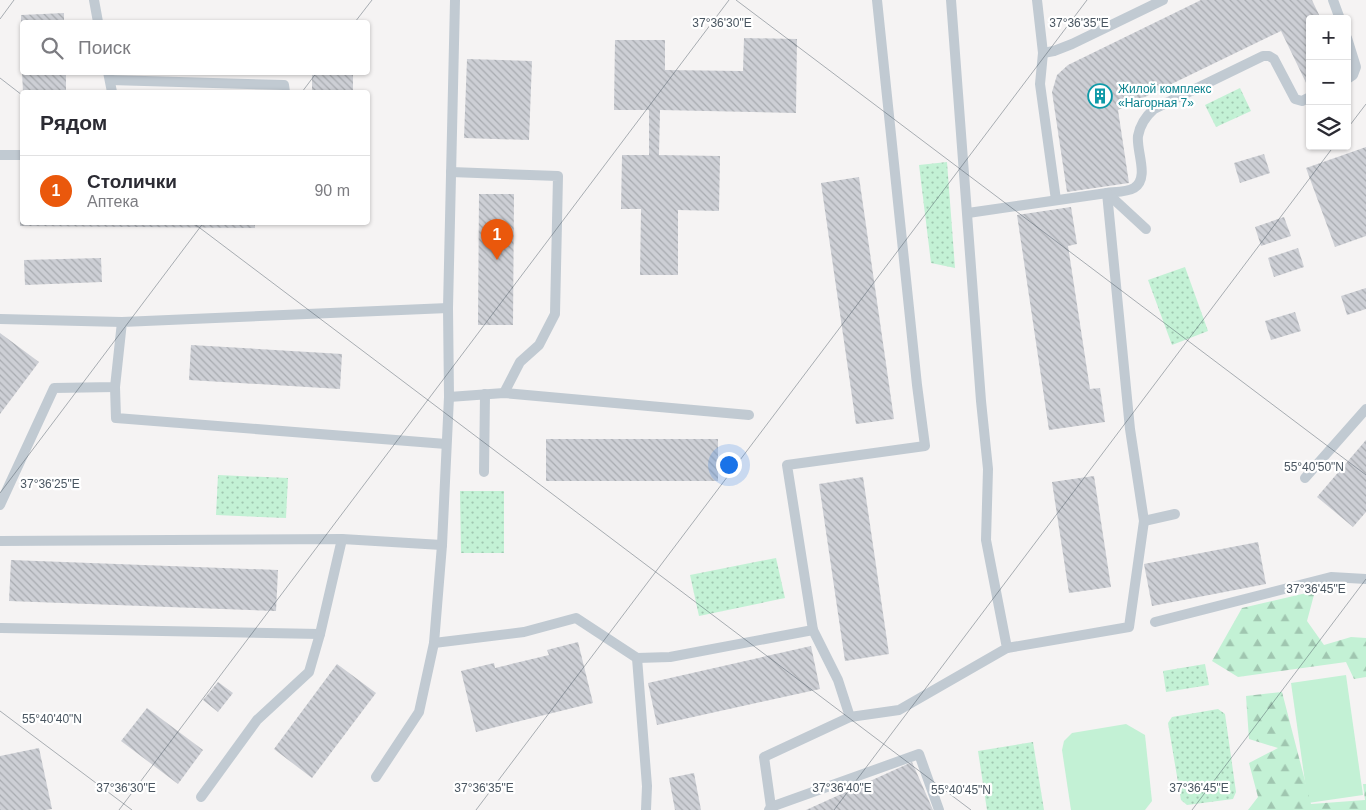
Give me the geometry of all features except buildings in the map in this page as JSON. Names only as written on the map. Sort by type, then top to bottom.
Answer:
[{"type":"lane","points":[[94,0],[98,20]]},
{"type":"lane","points":[[376,777],[419,712],[434,643],[442,545],[449,396],[448,308],[455,0]]},
{"type":"lane","points":[[850,717],[838,680],[813,630],[787,465],[925,446],[917,386],[877,0]]},
{"type":"lane","points":[[951,0],[981,401],[988,469],[986,540],[1007,648]]},
{"type":"lane","points":[[1037,0],[1043,53],[1040,84],[1056,200]]},
{"type":"lane","points":[[1043,53],[1061,49],[1163,0]]},
{"type":"lane","points":[[1334,0],[1339,15]]},
{"type":"lane","points":[[1351,51],[1356,67],[1351,76]]},
{"type":"lane","points":[[968,213],[1133,189],[1138,184],[1142,173],[1138,137],[1143,122],[1154,109],[1263,56],[1269,56],[1274,59],[1295,99],[1302,101],[1306,99]]},
{"type":"lane","points":[[112,90],[109,76],[284,85],[284,90]]},
{"type":"lane","points":[[0,155],[20,155]]},
{"type":"lane","points":[[451,172],[558,176],[555,314],[540,345],[520,362],[504,393]]},
{"type":"lane","points":[[1107,193],[1146,229]]},
{"type":"lane","points":[[939,810],[919,754],[770,808],[764,757],[850,717],[899,710],[1007,648],[1129,626],[1144,521],[1130,429],[1107,193]]},
{"type":"lane","points":[[0,319],[122,322],[448,308]]},
{"type":"lane","points":[[122,322],[115,387],[116,418],[446,444]]},
{"type":"lane","points":[[0,505],[54,388],[115,387]]},
{"type":"lane","points":[[449,396],[504,393],[749,415]]},
{"type":"lane","points":[[484,472],[485,394]]},
{"type":"lane","points":[[1305,478],[1366,409]]},
{"type":"lane","points":[[1144,521],[1176,514]]},
{"type":"lane","points":[[0,541],[342,539],[442,545]]},
{"type":"lane","points":[[201,797],[257,720],[309,672],[320,634],[342,539]]},
{"type":"lane","points":[[1155,622],[1331,577],[1366,579]]},
{"type":"lane","points":[[434,643],[524,632],[576,618],[637,658],[670,657],[813,630]]},
{"type":"lane","points":[[1,628],[320,634]]},
{"type":"lane","points":[[637,658],[647,786],[646,810]]},
{"type":"green space","points":[[1240,88],[1251,111],[1216,127],[1205,105]]},
{"type":"green space","points":[[947,162],[955,268],[931,263],[919,165]]},
{"type":"green space","points":[[1185,267],[1208,331],[1172,345],[1148,280]]},
{"type":"green space","points":[[218,475],[288,478],[286,518],[216,515]]},
{"type":"green space","points":[[460,491],[504,491],[504,553],[461,553]]},
{"type":"green space","points":[[776,558],[785,598],[699,616],[690,575]]},
{"type":"green space","points":[[1315,591],[1307,621],[1324,645],[1351,637],[1366,638],[1366,677],[1354,679],[1346,662],[1238,677],[1212,661],[1242,608]]},
{"type":"green space","points":[[1205,664],[1209,685],[1166,692],[1163,671]]},
{"type":"green space","points":[[1346,675],[1363,795],[1308,803],[1291,683]]},
{"type":"green space","points":[[1282,692],[1311,804],[1365,800],[1363,784],[1366,784],[1366,810],[1248,810],[1258,797],[1249,763],[1278,748],[1249,739],[1246,696]]},
{"type":"green space","points":[[1218,709],[1225,714],[1236,792],[1233,799],[1187,805],[1181,800],[1168,723],[1172,717]]},
{"type":"green space","points":[[1126,724],[1145,735],[1152,801],[1145,810],[1071,810],[1062,750],[1064,741],[1072,733]]},
{"type":"green space","points":[[1033,742],[1044,810],[987,810],[978,751]]},
{"type":"place","name":"Жилой комплекс «Нагорная 7»","points":[[1100,96]]},
{"type":"place","name":"Столички","points":[[497,260]]}]
